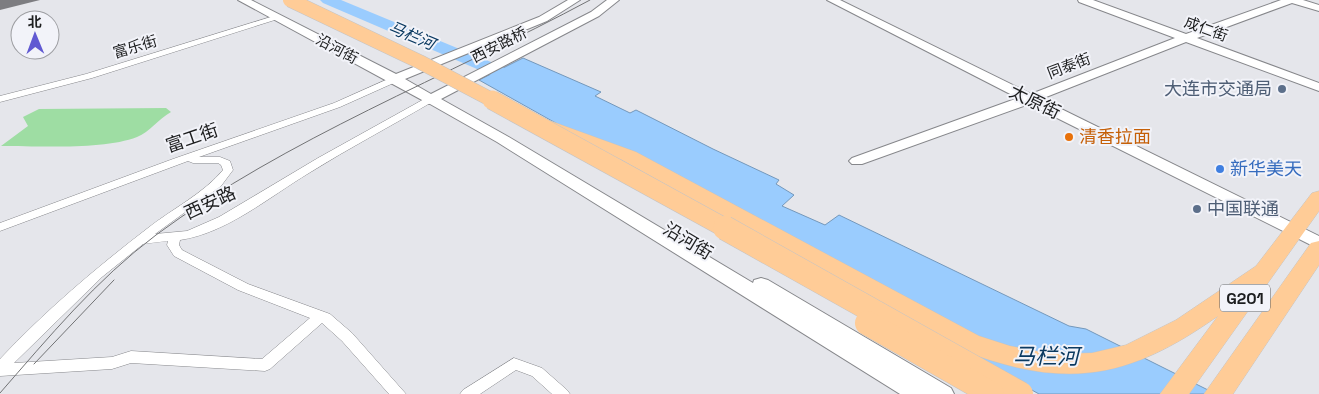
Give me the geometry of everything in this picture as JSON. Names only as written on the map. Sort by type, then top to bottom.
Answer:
[{"type":"highway","points":[[290,0],[420,62],[531,120],[1021,394]]},
{"type":"highway","points":[[276,9],[409,66],[992,394]]},
{"type":"highway","points":[[531,120],[560,128],[629,156],[970,343],[1002,355],[1037,363],[1072,364],[1132,354],[1156,343],[1266,270]]},
{"type":"highway","name":"G201","points":[[1174,394],[1319,197]]},
{"type":"highway","name":"G201","points":[[1222,388],[1319,248]]},
{"type":"street","name":"沿河街","points":[[243,0],[276,9],[429,100],[510,144],[918,394]]},
{"type":"street","name":"西安路桥","points":[[395,80],[543,19],[575,0]]},
{"type":"street","name":"西安路桥","points":[[429,100],[595,14],[614,0]]},
{"type":"street","name":"太原街","points":[[832,0],[1319,243]]},
{"type":"street","name":"成仁街","points":[[1084,0],[1319,87]]},
{"type":"street","name":"同泰街","points":[[857,161],[1029,99],[1186,38],[1292,0]]},
{"type":"street","points":[[1292,0],[1319,8]]},
{"type":"street","name":"富乐街","points":[[0,99],[89,76],[276,9]]},
{"type":"street","name":"富工街","points":[[0,227],[177,161],[337,105],[395,80]]},
{"type":"street","name":"沿河街","points":[[429,100],[445,100],[511,135],[943,394]]},
{"type":"street","name":"西安路","points":[[0,370],[23,344],[98,274],[138,241],[155,236],[174,238],[192,234],[223,221],[308,169],[429,100]]},
{"type":"street","points":[[138,241],[170,216],[217,184],[228,170],[226,163],[220,160],[177,161]]},
{"type":"street","points":[[174,238],[173,245],[178,253],[243,287],[321,316],[347,337],[398,394]]},
{"type":"street","points":[[0,370],[112,363],[130,357],[265,365],[321,316]]},
{"type":"street","points":[[468,394],[514,364],[537,372],[562,394]]},
{"type":"green space","points":[[166,108],[171,112],[146,132],[123,141],[89,146],[1,146],[28,126],[23,117],[39,109]]},
{"type":"water","name":"马栏河","points":[[523,58],[601,92],[595,96],[630,113],[636,110],[779,180],[776,184],[794,195],[782,206],[825,225],[839,215],[1069,326],[1086,329],[1216,394],[1039,394],[479,80]]},
{"type":"waterway","name":"马栏河","points":[[328,0],[497,71]]},
{"type":"tram line","points":[[0,393],[74,310],[113,271],[156,235],[206,200],[313,138],[590,0]]},
{"type":"tram line","points":[[34,364],[114,280]]},
{"type":"place","name":"大连市交通局","points":[[1282,89]]},
{"type":"place","name":"清香拉面","points":[[1069,137]]},
{"type":"place","name":"新华美天","points":[[1220,169]]},
{"type":"place","name":"中国联通","points":[[1197,209]]}]
